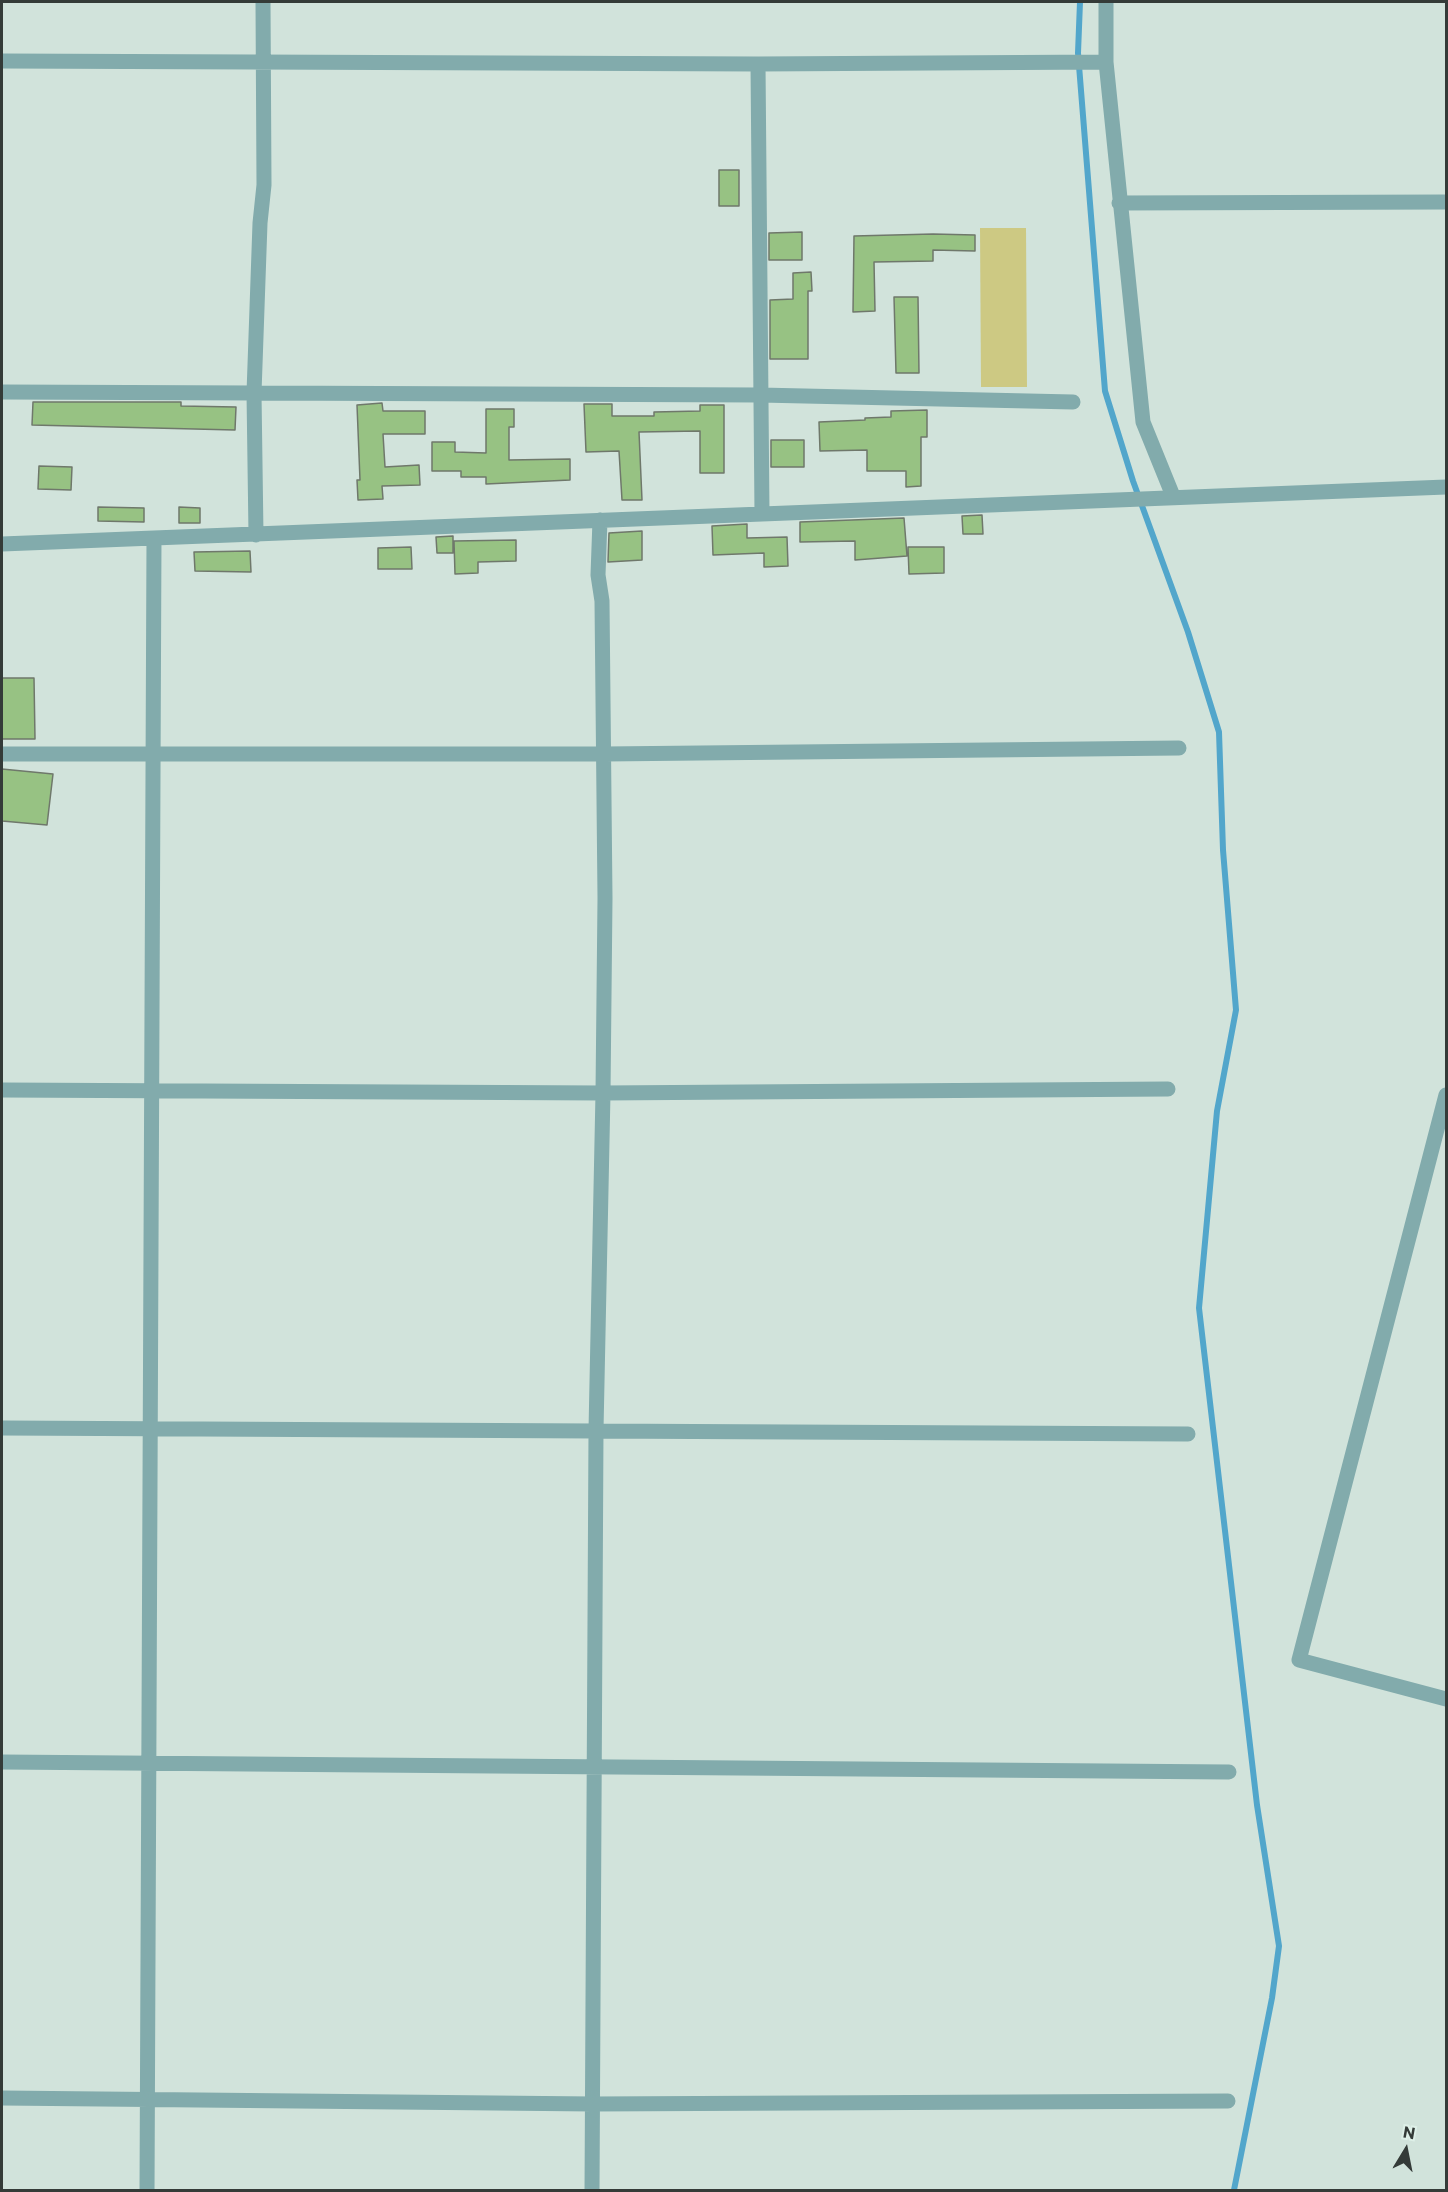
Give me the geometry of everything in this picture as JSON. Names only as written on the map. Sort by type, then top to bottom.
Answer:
[{"type":"street","points":[[256,535],[254,393],[260,223],[264,185],[263,2]]},
{"type":"street","points":[[1106,2],[1106,62],[1143,422],[1173,496]]},
{"type":"street","points":[[2,61],[758,64],[1106,62]]},
{"type":"street","points":[[758,64],[762,514]]},
{"type":"street","points":[[1119,203],[1446,202]]},
{"type":"street","points":[[2,392],[760,395],[1073,402]]},
{"type":"street","points":[[2,544],[1446,487]]},
{"type":"street","points":[[592,2190],[596,1430],[603,1093],[605,754],[602,601],[598,575],[600,520]]},
{"type":"street","points":[[147,2190],[154,538]]},
{"type":"street","points":[[2,754],[605,754],[1179,748]]},
{"type":"street","points":[[2,1090],[603,1093],[1168,1089]]},
{"type":"street","points":[[1446,1095],[1443,1126],[1299,1660],[1446,1699]]},
{"type":"street","points":[[2,1428],[1188,1434]]},
{"type":"street","points":[[2,1762],[1229,1772]]},
{"type":"street","points":[[2,2098],[593,2104],[1228,2101]]},
{"type":"shaded area","points":[[980,228],[1026,228],[1027,387],[981,387]]},
{"type":"building","points":[[719,170],[739,170],[739,206],[719,206]]},
{"type":"building","points":[[802,232],[802,260],[769,260],[769,233]]},
{"type":"building","points":[[975,235],[975,251],[933,250],[933,261],[874,262],[875,311],[853,312],[854,236]]},
{"type":"building","points":[[811,272],[812,291],[808,291],[808,359],[770,359],[770,300],[793,299],[793,273]]},
{"type":"building","points":[[894,297],[918,297],[919,373],[896,373]]},
{"type":"building","points":[[33,402],[181,402],[181,406],[236,407],[235,430],[32,425]]},
{"type":"building","points":[[382,403],[383,411],[425,411],[425,434],[383,434],[385,467],[419,465],[420,485],[382,486],[383,499],[358,500],[357,480],[360,480],[357,405]]},
{"type":"building","points":[[584,404],[612,404],[612,416],[654,416],[654,412],[700,411],[700,405],[724,405],[724,473],[700,473],[700,431],[639,432],[642,500],[622,500],[619,451],[586,452]]},
{"type":"building","points":[[486,409],[514,409],[514,427],[509,427],[509,460],[570,459],[570,480],[486,484],[486,477],[461,477],[461,471],[432,471],[432,442],[455,442],[455,452],[486,453]]},
{"type":"building","points":[[927,410],[927,437],[921,437],[921,486],[906,487],[906,471],[867,471],[867,450],[820,451],[819,422],[865,420],[865,418],[891,417],[891,411]]},
{"type":"building","points":[[771,440],[804,440],[804,467],[771,467]]},
{"type":"building","points":[[39,466],[72,467],[71,490],[38,489]]},
{"type":"building","points":[[98,507],[144,508],[144,522],[98,521]]},
{"type":"building","points":[[179,507],[200,508],[200,523],[179,523]]},
{"type":"building","points":[[982,515],[983,534],[963,534],[962,516]]},
{"type":"building","points":[[904,518],[907,556],[855,560],[855,541],[800,542],[800,522]]},
{"type":"building","points":[[747,524],[747,538],[787,537],[788,566],[764,567],[764,553],[713,555],[712,526]]},
{"type":"building","points":[[642,531],[642,560],[608,562],[609,533]]},
{"type":"building","points":[[453,536],[453,553],[437,553],[436,537]]},
{"type":"building","points":[[516,540],[516,561],[478,562],[478,573],[455,574],[454,541]]},
{"type":"building","points":[[411,547],[412,569],[378,569],[378,548]]},
{"type":"building","points":[[908,547],[944,547],[944,573],[909,574]]},
{"type":"building","points":[[250,551],[251,572],[195,571],[194,552]]},
{"type":"building","points":[[2,678],[34,678],[35,739],[2,739]]},
{"type":"building","points":[[2,769],[53,774],[47,825],[2,821]]},
{"type":"waterway","points":[[1080,2],[1078,53],[1105,391],[1133,481],[1188,632],[1219,732],[1223,850],[1236,1010],[1217,1111],[1199,1308],[1257,1805],[1279,1946],[1272,1998],[1234,2190]]}]
